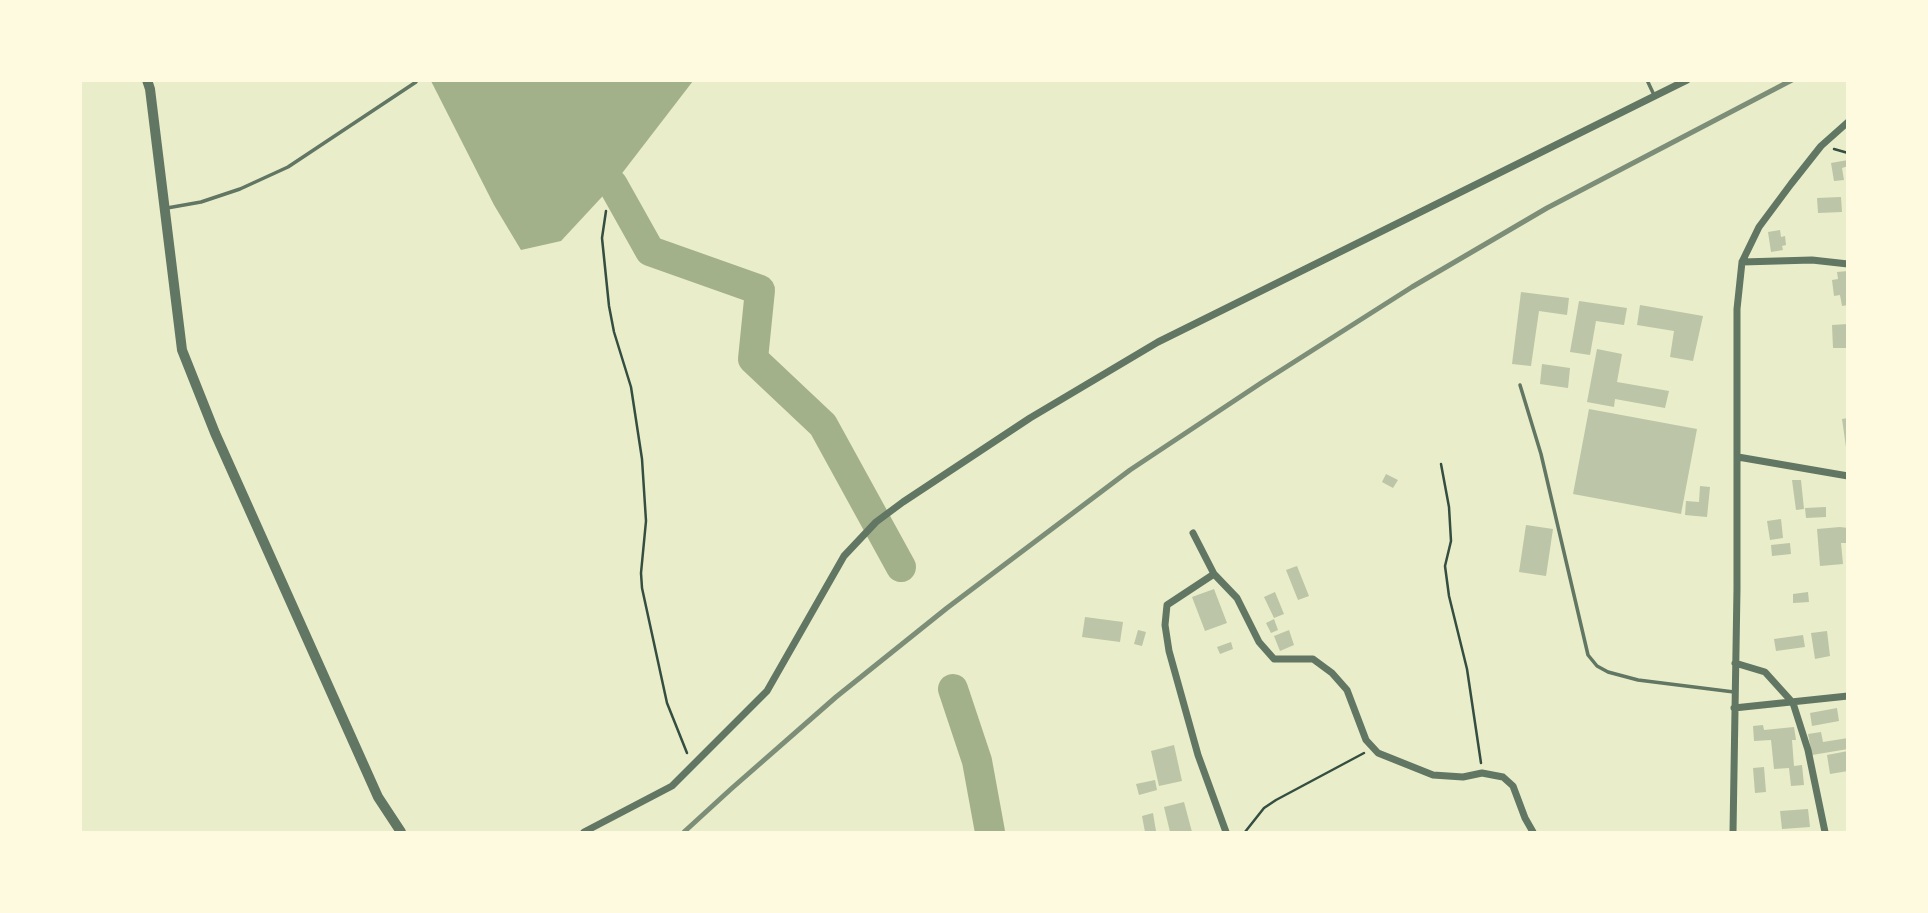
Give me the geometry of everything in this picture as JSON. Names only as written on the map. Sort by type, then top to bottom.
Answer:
[{"type":"street","points":[[147,80],[182,349],[215,433],[378,797],[401,832]]},
{"type":"street","points":[[584,832],[672,786],[767,691],[844,556],[876,522],[903,502],[1030,418],[1158,342],[1687,80]]},
{"type":"street","points":[[1733,832],[1738,457],[1737,309],[1742,261],[1759,227],[1791,184],[1821,146],[1847,122]]},
{"type":"street","points":[[1742,261],[1812,260],[1847,264]]},
{"type":"street","points":[[1738,457],[1847,476]]},
{"type":"street","points":[[1194,533],[1214,574],[1237,598],[1259,642],[1274,659],[1313,659],[1332,673],[1347,690],[1366,740],[1373,747],[1387,757],[1433,775],[1483,774],[1503,777],[1513,786],[1533,832]]},
{"type":"street","points":[[1214,574],[1167,605],[1165,625],[1169,651],[1198,755],[1226,832]]},
{"type":"street","points":[[1735,663],[1765,672],[1793,703],[1808,750],[1825,832]]},
{"type":"street","points":[[1734,708],[1847,696]]},
{"type":"lane","points":[[1647,80],[1654,95]]},
{"type":"lane","points":[[163,208],[201,202],[240,189],[288,167],[416,82]]},
{"type":"lane","points":[[1520,385],[1541,454],[1588,655],[1597,666],[1608,672],[1638,680],[1734,692]]},
{"type":"path","points":[[606,211],[602,238],[609,306],[631,387],[642,459],[646,521],[642,588],[667,703],[692,766]]},
{"type":"path","points":[[1441,464],[1450,519],[1451,541],[1446,566],[1449,596],[1467,669],[1483,774]]},
{"type":"path","points":[[1245,832],[1264,808],[1276,800],[1373,747]]},
{"type":"shaded area","points":[[431,81],[693,81],[613,185],[561,241],[521,250],[494,205]]},
{"type":"building","points":[[1848,160],[1848,166],[1842,168],[1844,180],[1834,181],[1831,163]]},
{"type":"building","points":[[1841,197],[1842,212],[1818,213],[1817,198]]},
{"type":"building","points":[[1780,230],[1781,237],[1785,236],[1786,245],[1782,246],[1783,250],[1771,252],[1768,232]]},
{"type":"building","points":[[1848,271],[1848,305],[1842,306],[1840,295],[1834,296],[1832,280],[1838,279],[1837,272]]},
{"type":"building","points":[[1521,292],[1569,298],[1567,315],[1539,311],[1531,366],[1512,364]]},
{"type":"building","points":[[1579,301],[1627,308],[1624,325],[1596,321],[1590,355],[1570,352]]},
{"type":"building","points":[[1640,305],[1703,316],[1693,361],[1670,357],[1674,331],[1637,325]]},
{"type":"building","points":[[1848,324],[1848,348],[1833,348],[1832,325]]},
{"type":"building","points":[[1597,349],[1622,354],[1617,382],[1669,391],[1665,408],[1615,399],[1614,407],[1587,402]]},
{"type":"building","points":[[1542,364],[1570,368],[1568,388],[1540,384]]},
{"type":"building","points":[[1589,409],[1697,429],[1681,514],[1573,494]]},
{"type":"building","points":[[1848,418],[1848,447],[1846,447],[1842,419]]},
{"type":"building","points":[[1386,474],[1398,480],[1393,488],[1382,482]]},
{"type":"building","points":[[1792,480],[1801,480],[1804,509],[1796,510]]},
{"type":"building","points":[[1700,486],[1710,487],[1707,517],[1685,515],[1686,501],[1699,502]]},
{"type":"building","points":[[1826,507],[1826,517],[1806,518],[1805,508]]},
{"type":"building","points":[[1781,519],[1783,538],[1770,540],[1767,521]]},
{"type":"building","points":[[1526,525],[1553,529],[1546,576],[1519,572]]},
{"type":"building","points":[[1848,528],[1848,543],[1841,543],[1843,564],[1820,566],[1817,529]]},
{"type":"building","points":[[1790,543],[1791,554],[1772,556],[1771,545]]},
{"type":"building","points":[[1297,566],[1309,596],[1298,600],[1286,570]]},
{"type":"building","points":[[1214,589],[1227,623],[1205,631],[1192,597]]},
{"type":"building","points":[[1275,592],[1284,614],[1274,618],[1264,597]]},
{"type":"building","points":[[1808,592],[1809,602],[1793,603],[1793,594]]},
{"type":"building","points":[[1085,617],[1123,622],[1120,642],[1082,637]]},
{"type":"building","points":[[1274,619],[1278,630],[1271,633],[1266,623]]},
{"type":"building","points":[[1138,630],[1146,632],[1142,646],[1134,644]]},
{"type":"building","points":[[1289,630],[1294,645],[1280,651],[1274,636]]},
{"type":"building","points":[[1827,631],[1830,656],[1815,659],[1811,633]]},
{"type":"building","points":[[1803,635],[1805,647],[1776,651],[1774,639]]},
{"type":"building","points":[[1231,642],[1233,649],[1220,654],[1217,647]]},
{"type":"building","points":[[1837,708],[1839,721],[1812,726],[1810,713]]},
{"type":"building","points":[[1763,725],[1764,730],[1794,727],[1794,766],[1802,765],[1804,785],[1791,786],[1789,768],[1774,769],[1771,740],[1754,741],[1753,726]]},
{"type":"building","points":[[1821,732],[1823,742],[1848,738],[1848,749],[1812,755],[1808,734]]},
{"type":"building","points":[[1174,745],[1182,781],[1159,786],[1151,751]]},
{"type":"building","points":[[1848,751],[1848,771],[1830,774],[1827,755]]},
{"type":"building","points":[[1764,767],[1766,792],[1755,793],[1753,768]]},
{"type":"building","points":[[1155,780],[1157,790],[1139,795],[1136,784]]},
{"type":"building","points":[[1184,802],[1192,832],[1170,832],[1164,807]]},
{"type":"building","points":[[1808,809],[1810,827],[1782,829],[1780,811]]},
{"type":"building","points":[[1153,813],[1156,831],[1145,832],[1142,816]]},
{"type":"waterway","points":[[613,185],[650,251],[760,290],[753,359],[823,425],[901,567]]},
{"type":"waterway","points":[[953,689],[977,761],[990,832]]},
{"type":"railway","points":[[684,832],[836,697],[947,608],[1130,470],[1412,287],[1547,208],[1792,80]]}]
